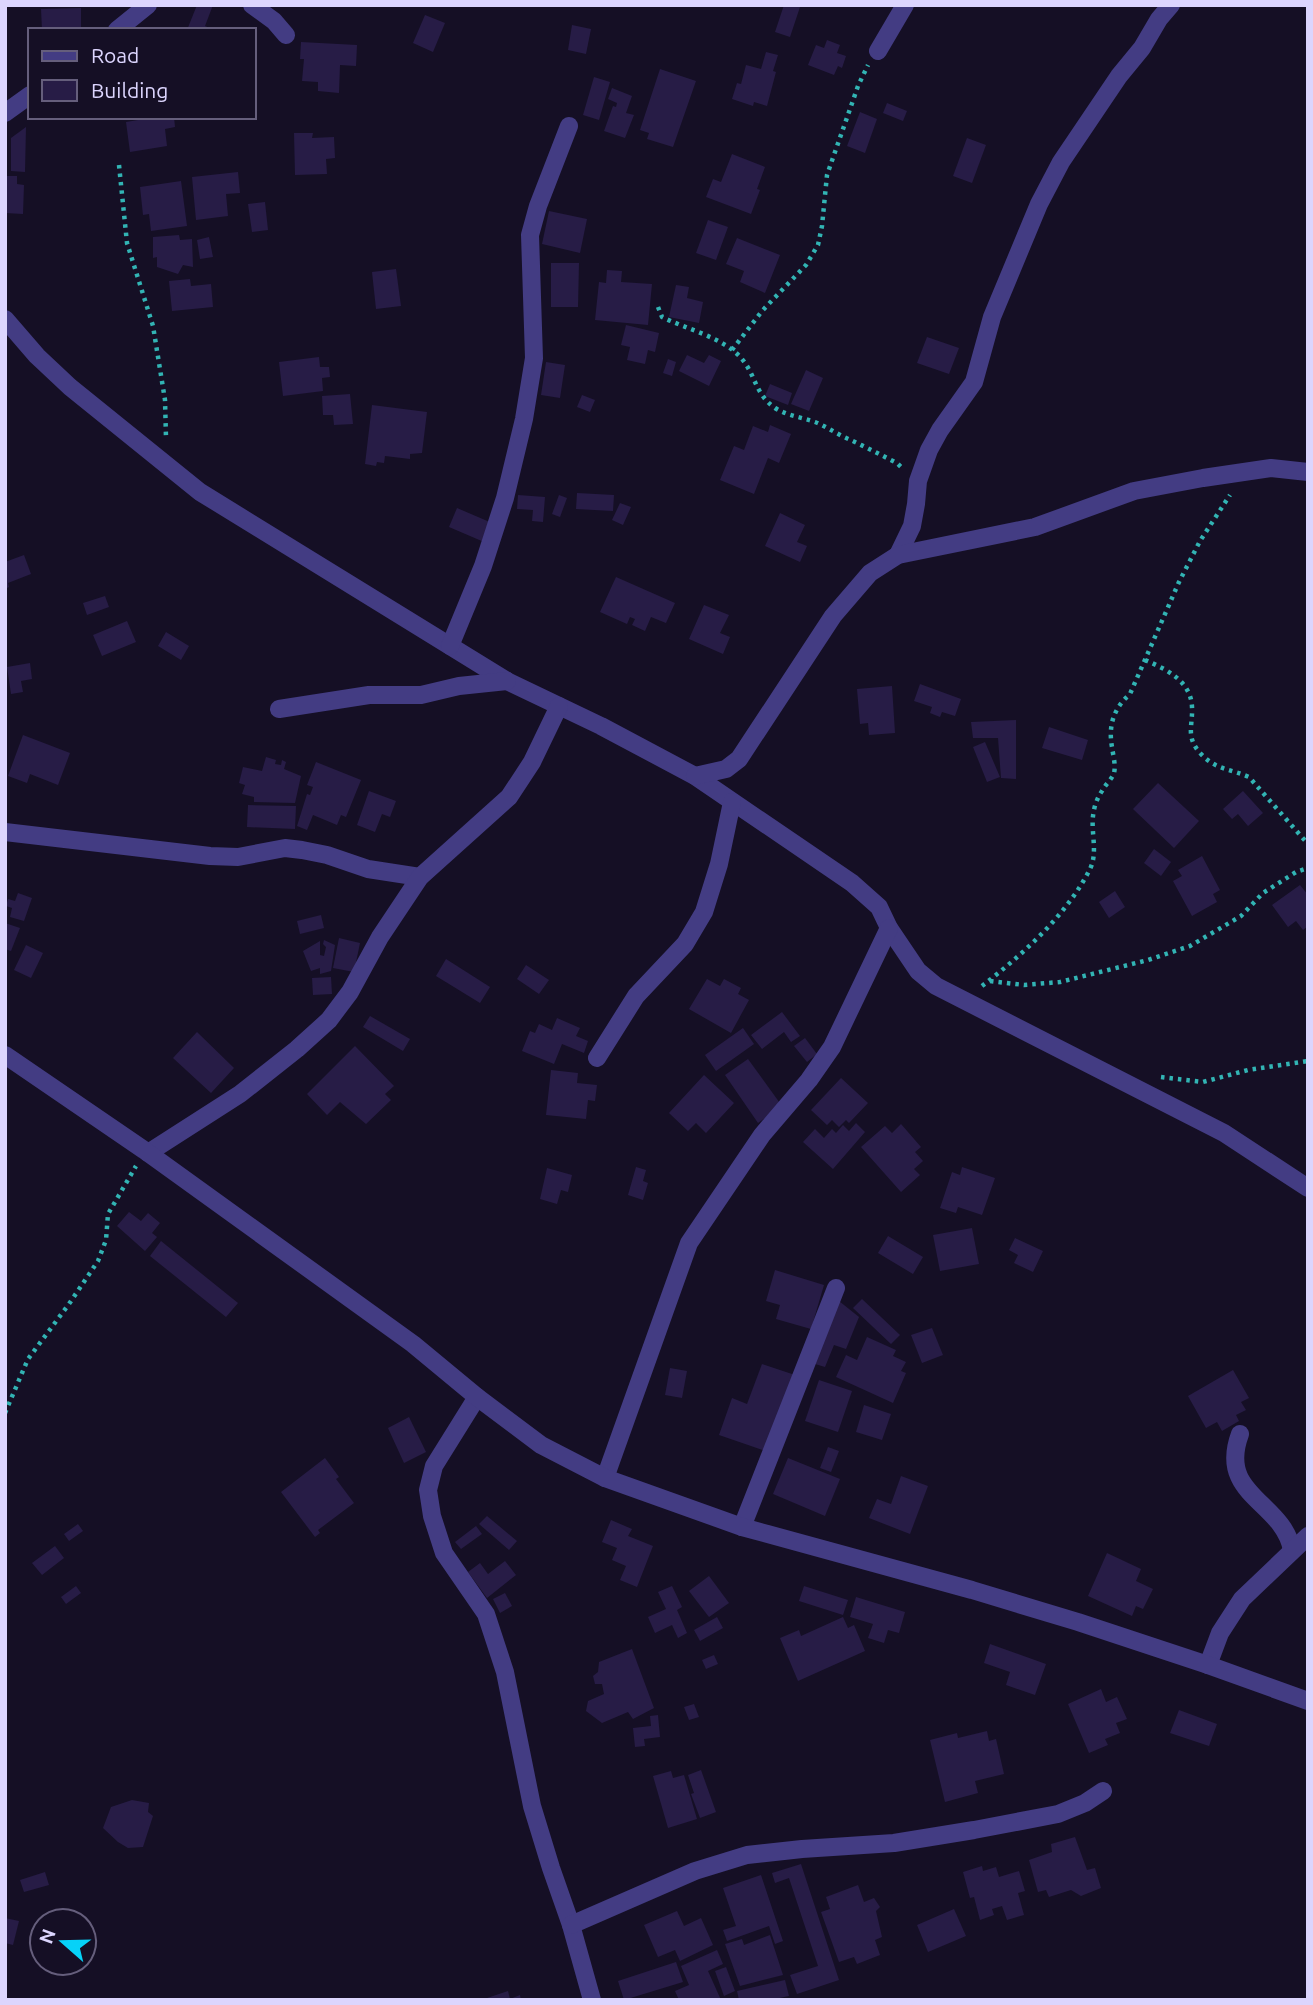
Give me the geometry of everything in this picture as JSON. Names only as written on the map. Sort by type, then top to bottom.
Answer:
[{"type":"street","points":[[119,28],[148,5]]},
{"type":"street","points":[[252,5],[274,21],[286,35]]},
{"type":"street","points":[[878,51],[905,5]]},
{"type":"street","points":[[898,555],[912,526],[918,481],[929,450],[974,382],[992,317],[1039,204],[1061,162],[1171,5]]},
{"type":"street","points":[[5,113],[28,96]]},
{"type":"street","points":[[450,646],[483,566],[505,498],[524,419],[534,358],[530,235],[538,206],[569,126]]},
{"type":"street","points":[[5,319],[37,356],[70,387],[200,492],[507,681],[601,726],[695,776],[852,883],[879,907],[889,928],[918,971],[936,986],[1224,1133],[1308,1188]]},
{"type":"street","points":[[695,776],[726,769],[739,759],[833,616],[870,573],[898,555],[1035,527],[1134,491],[1271,468],[1308,472]]},
{"type":"street","points":[[279,709],[369,695],[421,695],[459,686],[507,681]]},
{"type":"street","points":[[146,1151],[240,1094],[329,1020],[350,992],[380,937],[420,877],[509,797],[532,762],[559,706]]},
{"type":"street","points":[[597,1058],[636,996],[685,944],[704,912],[719,864],[732,802]]},
{"type":"street","points":[[5,832],[210,856],[238,857],[285,849],[302,850],[327,855],[368,869],[420,877]]},
{"type":"street","points":[[605,1478],[689,1243],[762,1135],[809,1080],[832,1047],[889,928]]},
{"type":"street","points":[[5,1055],[146,1151],[413,1344],[541,1445],[605,1478],[742,1527],[1078,1622],[1308,1701]]},
{"type":"street","points":[[742,1527],[836,1288]]},
{"type":"street","points":[[477,1397],[434,1466],[428,1490],[432,1516],[444,1553],[486,1614],[505,1672],[532,1806],[592,2000]]},
{"type":"street","points":[[1240,1434],[1234,1462],[1239,1477],[1290,1536],[1292,1550]]},
{"type":"street","points":[[1208,1665],[1220,1633],[1242,1598],[1308,1536]]},
{"type":"street","points":[[571,1925],[695,1871],[747,1855],[894,1843],[974,1830],[1058,1814],[1085,1803],[1103,1791]]},
{"type":"path","points":[[732,350],[775,296],[806,265],[818,245],[827,175],[858,86],[878,51]]},
{"type":"path","points":[[119,165],[127,243],[153,326],[165,400],[167,466]]},
{"type":"path","points":[[658,307],[662,317],[695,330],[732,350],[741,358],[760,393],[771,405],[795,418],[815,422],[897,463],[907,473],[917,496]]},
{"type":"path","points":[[965,1000],[1034,943],[1069,901],[1091,867],[1095,805],[1101,791],[1114,774],[1111,740],[1114,715],[1119,704],[1130,694],[1179,582],[1199,541],[1228,499],[1236,473]]},
{"type":"path","points":[[1145,660],[1167,671],[1185,685],[1192,708],[1191,736],[1200,753],[1222,769],[1249,777],[1308,844]]},
{"type":"path","points":[[989,981],[1024,985],[1060,982],[1148,960],[1210,935],[1241,916],[1263,893],[1296,872],[1308,868]]},
{"type":"path","points":[[1127,1085],[1153,1077],[1203,1082],[1248,1070],[1308,1061]]},
{"type":"path","points":[[5,1413],[28,1359],[97,1261],[106,1240],[108,1214],[112,1205],[146,1151]]},
{"type":"building","points":[[197,5],[213,5],[205,26],[210,28],[188,28]]},
{"type":"building","points":[[784,5],[800,7],[790,37],[775,32]]},
{"type":"building","points":[[81,8],[81,28],[42,28],[41,9]]},
{"type":"building","points":[[425,15],[445,23],[433,52],[413,43]]},
{"type":"building","points":[[572,25],[591,29],[586,54],[568,50]]},
{"type":"building","points":[[827,40],[840,45],[837,53],[846,56],[842,68],[838,66],[834,75],[808,65],[816,45],[824,48]]},
{"type":"building","points":[[301,42],[357,45],[356,66],[340,65],[339,93],[318,91],[318,82],[302,81],[304,59],[300,59]]},
{"type":"building","points":[[766,52],[778,55],[767,106],[754,102],[753,106],[732,99],[737,83],[741,84],[746,65],[761,69]]},
{"type":"building","points":[[660,69],[696,81],[673,147],[647,139],[649,133],[640,130]]},
{"type":"building","points":[[594,77],[610,82],[599,120],[583,115]]},
{"type":"building","points":[[612,88],[632,96],[626,113],[634,115],[625,138],[604,131],[613,106],[616,107],[617,103],[608,99]]},
{"type":"building","points":[[887,103],[907,111],[903,121],[883,113]]},
{"type":"building","points":[[860,112],[877,119],[865,153],[847,146]]},
{"type":"building","points":[[174,119],[175,127],[165,129],[167,146],[130,152],[126,122]]},
{"type":"building","points":[[26,127],[25,172],[11,171],[11,138]]},
{"type":"building","points":[[294,133],[313,133],[312,138],[334,137],[335,158],[326,159],[327,174],[295,175]]},
{"type":"building","points":[[967,138],[986,145],[972,183],[953,176]]},
{"type":"building","points":[[732,154],[765,167],[751,214],[706,197],[713,179],[721,182]]},
{"type":"building","points":[[238,172],[240,193],[226,194],[228,216],[196,220],[192,177]]},
{"type":"building","points":[[5,176],[17,176],[17,184],[24,185],[23,214],[5,213]]},
{"type":"building","points":[[181,181],[187,226],[151,231],[149,214],[143,215],[140,187]]},
{"type":"building","points":[[265,202],[268,230],[252,232],[248,204]]},
{"type":"building","points":[[549,211],[587,219],[580,253],[542,244]]},
{"type":"building","points":[[708,220],[728,227],[716,260],[696,253]]},
{"type":"building","points":[[179,235],[180,240],[192,239],[193,267],[183,265],[178,274],[157,267],[157,257],[153,258],[153,237]]},
{"type":"building","points":[[209,237],[213,257],[200,259],[197,240]]},
{"type":"building","points":[[737,238],[780,255],[765,293],[740,282],[744,271],[726,264]]},
{"type":"building","points":[[551,263],[579,263],[578,307],[551,307]]},
{"type":"building","points":[[396,269],[401,306],[376,309],[372,272]]},
{"type":"building","points":[[607,270],[622,271],[621,282],[652,284],[648,325],[595,320],[599,282],[606,283]]},
{"type":"building","points":[[190,279],[191,286],[211,284],[213,307],[172,311],[169,281]]},
{"type":"building","points":[[676,285],[689,287],[687,298],[703,302],[699,323],[669,317]]},
{"type":"building","points":[[626,325],[659,333],[655,352],[648,350],[645,364],[627,360],[630,347],[621,345]]},
{"type":"building","points":[[927,337],[959,348],[949,374],[917,363]]},
{"type":"building","points":[[687,355],[704,363],[709,355],[721,361],[709,386],[679,371]]},
{"type":"building","points":[[319,357],[320,367],[329,367],[330,377],[322,378],[323,391],[283,396],[279,362]]},
{"type":"building","points":[[668,359],[676,362],[672,376],[663,373]]},
{"type":"building","points":[[546,362],[565,365],[560,398],[541,395]]},
{"type":"building","points":[[806,370],[823,378],[809,411],[791,404]]},
{"type":"building","points":[[770,384],[792,393],[788,405],[765,396]]},
{"type":"building","points":[[350,394],[353,424],[334,425],[333,415],[323,415],[322,396]]},
{"type":"building","points":[[582,395],[595,400],[590,412],[577,407]]},
{"type":"building","points":[[372,405],[427,412],[422,453],[410,454],[410,459],[385,456],[384,463],[377,462],[376,466],[365,464]]},
{"type":"building","points":[[770,425],[791,434],[779,463],[768,458],[754,494],[720,480],[734,446],[744,450],[753,426],[768,432]]},
{"type":"building","points":[[577,493],[614,495],[613,511],[576,509]]},
{"type":"building","points":[[518,495],[545,497],[543,522],[532,521],[533,510],[517,509]]},
{"type":"building","points":[[559,495],[567,498],[560,517],[552,514]]},
{"type":"building","points":[[620,503],[631,507],[623,525],[612,520]]},
{"type":"building","points":[[457,508],[492,523],[484,542],[449,527]]},
{"type":"building","points":[[780,513],[805,525],[797,542],[807,546],[800,562],[765,546]]},
{"type":"building","points":[[24,555],[31,574],[8,583],[9,587],[5,589],[5,562]]},
{"type":"building","points":[[616,577],[675,603],[666,623],[651,617],[645,631],[632,625],[635,619],[630,617],[627,624],[600,612]]},
{"type":"building","points":[[105,596],[109,607],[87,615],[83,603]]},
{"type":"building","points":[[704,605],[729,615],[720,633],[730,637],[723,654],[689,639]]},
{"type":"building","points":[[127,621],[136,642],[102,656],[93,635]]},
{"type":"building","points":[[166,632],[189,646],[181,660],[158,646]]},
{"type":"building","points":[[30,663],[32,679],[21,681],[23,692],[11,694],[7,667]]},
{"type":"building","points":[[920,684],[961,699],[955,716],[942,712],[940,717],[930,713],[932,707],[914,701]]},
{"type":"building","points":[[892,686],[895,733],[869,735],[868,723],[860,724],[857,689]]},
{"type":"building","points":[[1016,720],[1016,779],[1001,778],[998,738],[973,738],[971,722]]},
{"type":"building","points":[[1049,727],[1088,740],[1082,760],[1042,748]]},
{"type":"building","points":[[23,735],[70,753],[58,785],[30,774],[27,783],[8,776]]},
{"type":"building","points":[[985,742],[1000,777],[987,782],[973,747]]},
{"type":"building","points":[[266,757],[276,760],[275,764],[281,765],[282,760],[286,762],[284,769],[301,776],[295,803],[254,802],[254,797],[242,794],[245,785],[239,783],[243,767],[262,771]]},
{"type":"building","points":[[316,762],[361,780],[346,817],[341,815],[337,825],[313,815],[307,830],[297,826],[307,794],[310,795],[313,787],[307,785]]},
{"type":"building","points":[[1158,783],[1199,821],[1174,848],[1133,809]]},
{"type":"building","points":[[369,791],[396,801],[390,817],[382,814],[375,832],[357,825]]},
{"type":"building","points":[[1243,791],[1263,813],[1248,826],[1238,814],[1232,819],[1223,809]]},
{"type":"building","points":[[248,805],[296,806],[295,829],[247,827]]},
{"type":"building","points":[[1154,849],[1171,862],[1161,876],[1144,863]]},
{"type":"building","points":[[1202,856],[1220,890],[1213,894],[1217,902],[1192,916],[1173,881],[1182,876],[1178,870]]},
{"type":"building","points":[[1300,885],[1308,895],[1308,926],[1303,930],[1296,921],[1288,927],[1272,905]]},
{"type":"building","points":[[1115,891],[1125,907],[1109,918],[1099,902]]},
{"type":"building","points":[[18,893],[32,898],[24,921],[10,917],[12,908],[6,906],[8,899],[15,901]]},
{"type":"building","points":[[321,915],[324,928],[300,934],[297,921]]},
{"type":"building","points":[[5,923],[20,928],[11,951],[5,949]]},
{"type":"building","points":[[339,938],[360,943],[354,972],[333,968]]},
{"type":"building","points":[[324,940],[335,945],[331,971],[320,974],[320,968],[311,971],[303,951],[320,941],[320,955],[324,956]]},
{"type":"building","points":[[26,945],[43,953],[31,978],[14,970]]},
{"type":"building","points":[[446,959],[490,987],[480,1003],[436,976]]},
{"type":"building","points":[[526,965],[549,980],[539,994],[517,979]]},
{"type":"building","points":[[331,977],[332,994],[313,995],[312,978]]},
{"type":"building","points":[[707,979],[720,986],[724,979],[741,988],[738,994],[749,1000],[731,1033],[689,1009]]},
{"type":"building","points":[[782,1012],[800,1036],[791,1042],[784,1032],[762,1049],[751,1035]]},
{"type":"building","points":[[370,1016],[410,1039],[403,1051],[363,1027]]},
{"type":"building","points":[[557,1018],[580,1028],[576,1036],[588,1041],[584,1053],[562,1044],[554,1064],[522,1051],[530,1031],[535,1033],[539,1024],[552,1030]]},
{"type":"building","points":[[743,1028],[754,1044],[716,1071],[705,1055]]},
{"type":"building","points":[[197,1032],[234,1068],[211,1093],[173,1058]]},
{"type":"building","points":[[805,1038],[817,1054],[807,1062],[794,1046]]},
{"type":"building","points":[[355,1046],[394,1086],[385,1094],[391,1100],[366,1124],[340,1102],[327,1115],[307,1094]]},
{"type":"building","points":[[748,1059],[782,1106],[758,1123],[725,1075]]},
{"type":"building","points":[[551,1070],[578,1073],[577,1083],[597,1085],[595,1101],[588,1100],[586,1119],[546,1115]]},
{"type":"building","points":[[704,1075],[734,1103],[706,1133],[696,1123],[688,1131],[669,1113]]},
{"type":"building","points":[[841,1078],[868,1103],[849,1123],[846,1120],[839,1127],[832,1120],[827,1125],[811,1110]]},
{"type":"building","points":[[856,1123],[865,1132],[833,1169],[803,1142],[815,1129],[824,1138],[832,1129],[836,1133],[843,1125],[849,1131]]},
{"type":"building","points":[[901,1124],[921,1147],[915,1152],[923,1161],[914,1169],[920,1175],[901,1192],[861,1147],[885,1126],[892,1133]]},
{"type":"building","points":[[636,1167],[646,1170],[643,1181],[648,1183],[643,1200],[628,1195]]},
{"type":"building","points":[[962,1167],[995,1178],[982,1215],[958,1207],[956,1213],[940,1208],[952,1172],[960,1175]]},
{"type":"building","points":[[547,1168],[572,1175],[568,1192],[561,1190],[557,1204],[540,1199]]},
{"type":"building","points":[[129,1212],[141,1221],[148,1213],[160,1223],[152,1233],[157,1237],[145,1251],[117,1226]]},
{"type":"building","points":[[972,1228],[979,1264],[940,1271],[933,1235]]},
{"type":"building","points":[[888,1236],[923,1257],[913,1274],[878,1253]]},
{"type":"building","points":[[1015,1238],[1043,1251],[1033,1272],[1014,1263],[1018,1255],[1009,1250]]},
{"type":"building","points":[[161,1241],[238,1303],[226,1317],[150,1256]]},
{"type":"building","points":[[775,1270],[824,1285],[811,1329],[776,1319],[780,1305],[766,1301]]},
{"type":"building","points":[[862,1299],[900,1335],[891,1344],[853,1308]]},
{"type":"building","points":[[839,1301],[859,1317],[846,1349],[834,1345],[825,1367],[815,1364]]},
{"type":"building","points":[[932,1328],[943,1355],[922,1363],[911,1335]]},
{"type":"building","points":[[867,1337],[896,1350],[893,1356],[906,1362],[901,1371],[906,1373],[893,1403],[836,1377],[846,1355],[857,1360]]},
{"type":"building","points":[[762,1364],[795,1375],[768,1452],[719,1435],[732,1398],[747,1404]]},
{"type":"building","points":[[670,1368],[687,1371],[682,1398],[665,1395]]},
{"type":"building","points":[[1233,1370],[1249,1398],[1241,1402],[1246,1410],[1236,1415],[1239,1421],[1222,1431],[1217,1422],[1206,1428],[1188,1396]]},
{"type":"building","points":[[819,1380],[852,1391],[838,1432],[805,1421]]},
{"type":"building","points":[[864,1405],[891,1414],[882,1440],[856,1432]]},
{"type":"building","points":[[409,1417],[426,1452],[404,1463],[388,1428]]},
{"type":"building","points":[[828,1447],[839,1451],[831,1472],[820,1468]]},
{"type":"building","points":[[325,1458],[339,1477],[336,1479],[354,1503],[318,1530],[320,1533],[315,1537],[281,1492]]},
{"type":"building","points":[[788,1458],[840,1479],[825,1516],[773,1494]]},
{"type":"building","points":[[901,1476],[928,1486],[910,1534],[869,1518],[877,1499],[891,1504]]},
{"type":"building","points":[[487,1516],[517,1541],[509,1550],[479,1524]]},
{"type":"building","points":[[611,1520],[632,1529],[628,1536],[653,1546],[637,1587],[620,1580],[626,1566],[612,1560],[617,1548],[602,1542]]},
{"type":"building","points":[[78,1524],[83,1531],[69,1541],[64,1534]]},
{"type":"building","points":[[476,1526],[482,1534],[461,1549],[455,1542]]},
{"type":"building","points":[[55,1546],[64,1558],[42,1575],[32,1563]]},
{"type":"building","points":[[1107,1553],[1141,1569],[1136,1581],[1153,1589],[1143,1609],[1136,1606],[1132,1616],[1088,1596]]},
{"type":"building","points":[[505,1561],[516,1575],[487,1598],[468,1572],[480,1563],[488,1574]]},
{"type":"building","points":[[709,1576],[729,1603],[709,1617],[689,1591]]},
{"type":"building","points":[[76,1586],[81,1593],[66,1604],[61,1597]]},
{"type":"building","points":[[672,1586],[682,1607],[677,1610],[687,1633],[678,1638],[672,1625],[655,1633],[648,1617],[666,1609],[658,1592]]},
{"type":"building","points":[[804,1586],[848,1600],[843,1615],[799,1601]]},
{"type":"building","points":[[505,1593],[512,1606],[500,1613],[493,1599]]},
{"type":"building","points":[[856,1597],[905,1612],[899,1633],[888,1630],[884,1643],[868,1638],[873,1624],[850,1617]]},
{"type":"building","points":[[717,1617],[723,1628],[700,1641],[694,1630]]},
{"type":"building","points":[[843,1617],[848,1628],[854,1625],[865,1651],[798,1681],[780,1638],[799,1630],[801,1636]]},
{"type":"building","points":[[990,1644],[1046,1664],[1035,1695],[1006,1685],[1010,1672],[984,1663]]},
{"type":"building","points":[[632,1649],[654,1708],[633,1719],[628,1712],[602,1723],[586,1711],[588,1701],[604,1694],[602,1684],[595,1684],[593,1676],[598,1672],[599,1662]]},
{"type":"building","points":[[714,1655],[718,1664],[706,1669],[702,1660]]},
{"type":"building","points":[[1101,1689],[1106,1702],[1117,1697],[1127,1719],[1116,1723],[1120,1733],[1105,1739],[1108,1745],[1089,1753],[1068,1704]]},
{"type":"building","points":[[694,1704],[699,1717],[689,1720],[684,1707]]},
{"type":"building","points":[[1179,1710],[1217,1724],[1209,1746],[1170,1733]]},
{"type":"building","points":[[658,1715],[660,1737],[644,1739],[645,1746],[635,1747],[633,1728],[651,1726],[650,1716]]},
{"type":"building","points":[[987,1731],[989,1741],[996,1739],[1004,1774],[975,1781],[978,1793],[945,1802],[930,1740],[957,1733],[958,1738]]},
{"type":"building","points":[[701,1770],[716,1812],[700,1818],[691,1794],[694,1793],[688,1775]]},
{"type":"building","points":[[671,1771],[673,1778],[684,1775],[697,1819],[668,1828],[653,1776]]},
{"type":"building","points":[[132,1800],[149,1803],[148,1812],[153,1816],[143,1847],[128,1848],[103,1828],[111,1807]]},
{"type":"building","points":[[1075,1837],[1087,1870],[1095,1868],[1101,1888],[1081,1896],[1071,1890],[1049,1897],[1046,1890],[1038,1892],[1029,1860],[1052,1852],[1051,1844]]},
{"type":"building","points":[[801,1864],[839,1980],[797,1994],[790,1975],[818,1966],[789,1878],[775,1883],[772,1873]]},
{"type":"building","points":[[982,1866],[983,1871],[996,1867],[999,1877],[1019,1871],[1025,1891],[1018,1893],[1024,1915],[1007,1920],[1002,1906],[992,1909],[994,1915],[980,1920],[963,1872]]},
{"type":"building","points":[[45,1872],[49,1885],[24,1892],[20,1880]]},
{"type":"building","points":[[761,1875],[783,1941],[775,1944],[769,1926],[727,1941],[723,1930],[736,1926],[723,1888]]},
{"type":"building","points":[[858,1885],[864,1902],[874,1898],[880,1907],[876,1911],[882,1937],[875,1940],[880,1955],[857,1964],[854,1957],[839,1962],[821,1912],[830,1909],[826,1897]]},
{"type":"building","points":[[954,1909],[966,1936],[928,1952],[917,1925]]},
{"type":"building","points":[[677,1911],[684,1926],[701,1918],[713,1945],[680,1961],[675,1950],[658,1957],[644,1925]]},
{"type":"building","points":[[5,1918],[19,1921],[13,1945],[5,1943]]},
{"type":"building","points":[[770,1935],[783,1975],[740,1986],[725,1944],[742,1939],[744,1945]]},
{"type":"building","points":[[717,1950],[723,1964],[708,1971],[721,2000],[679,2000],[675,1991],[689,1985],[681,1966]]},
{"type":"building","points":[[676,1962],[683,1982],[624,2000],[618,1981]]},
{"type":"building","points":[[726,1967],[735,1991],[724,1996],[715,1971]]},
{"type":"building","points":[[785,1980],[789,1996],[770,2000],[739,2000],[737,1991]]},
{"type":"building","points":[[508,1991],[510,1999],[520,1995],[521,2000],[481,2000]]}]
